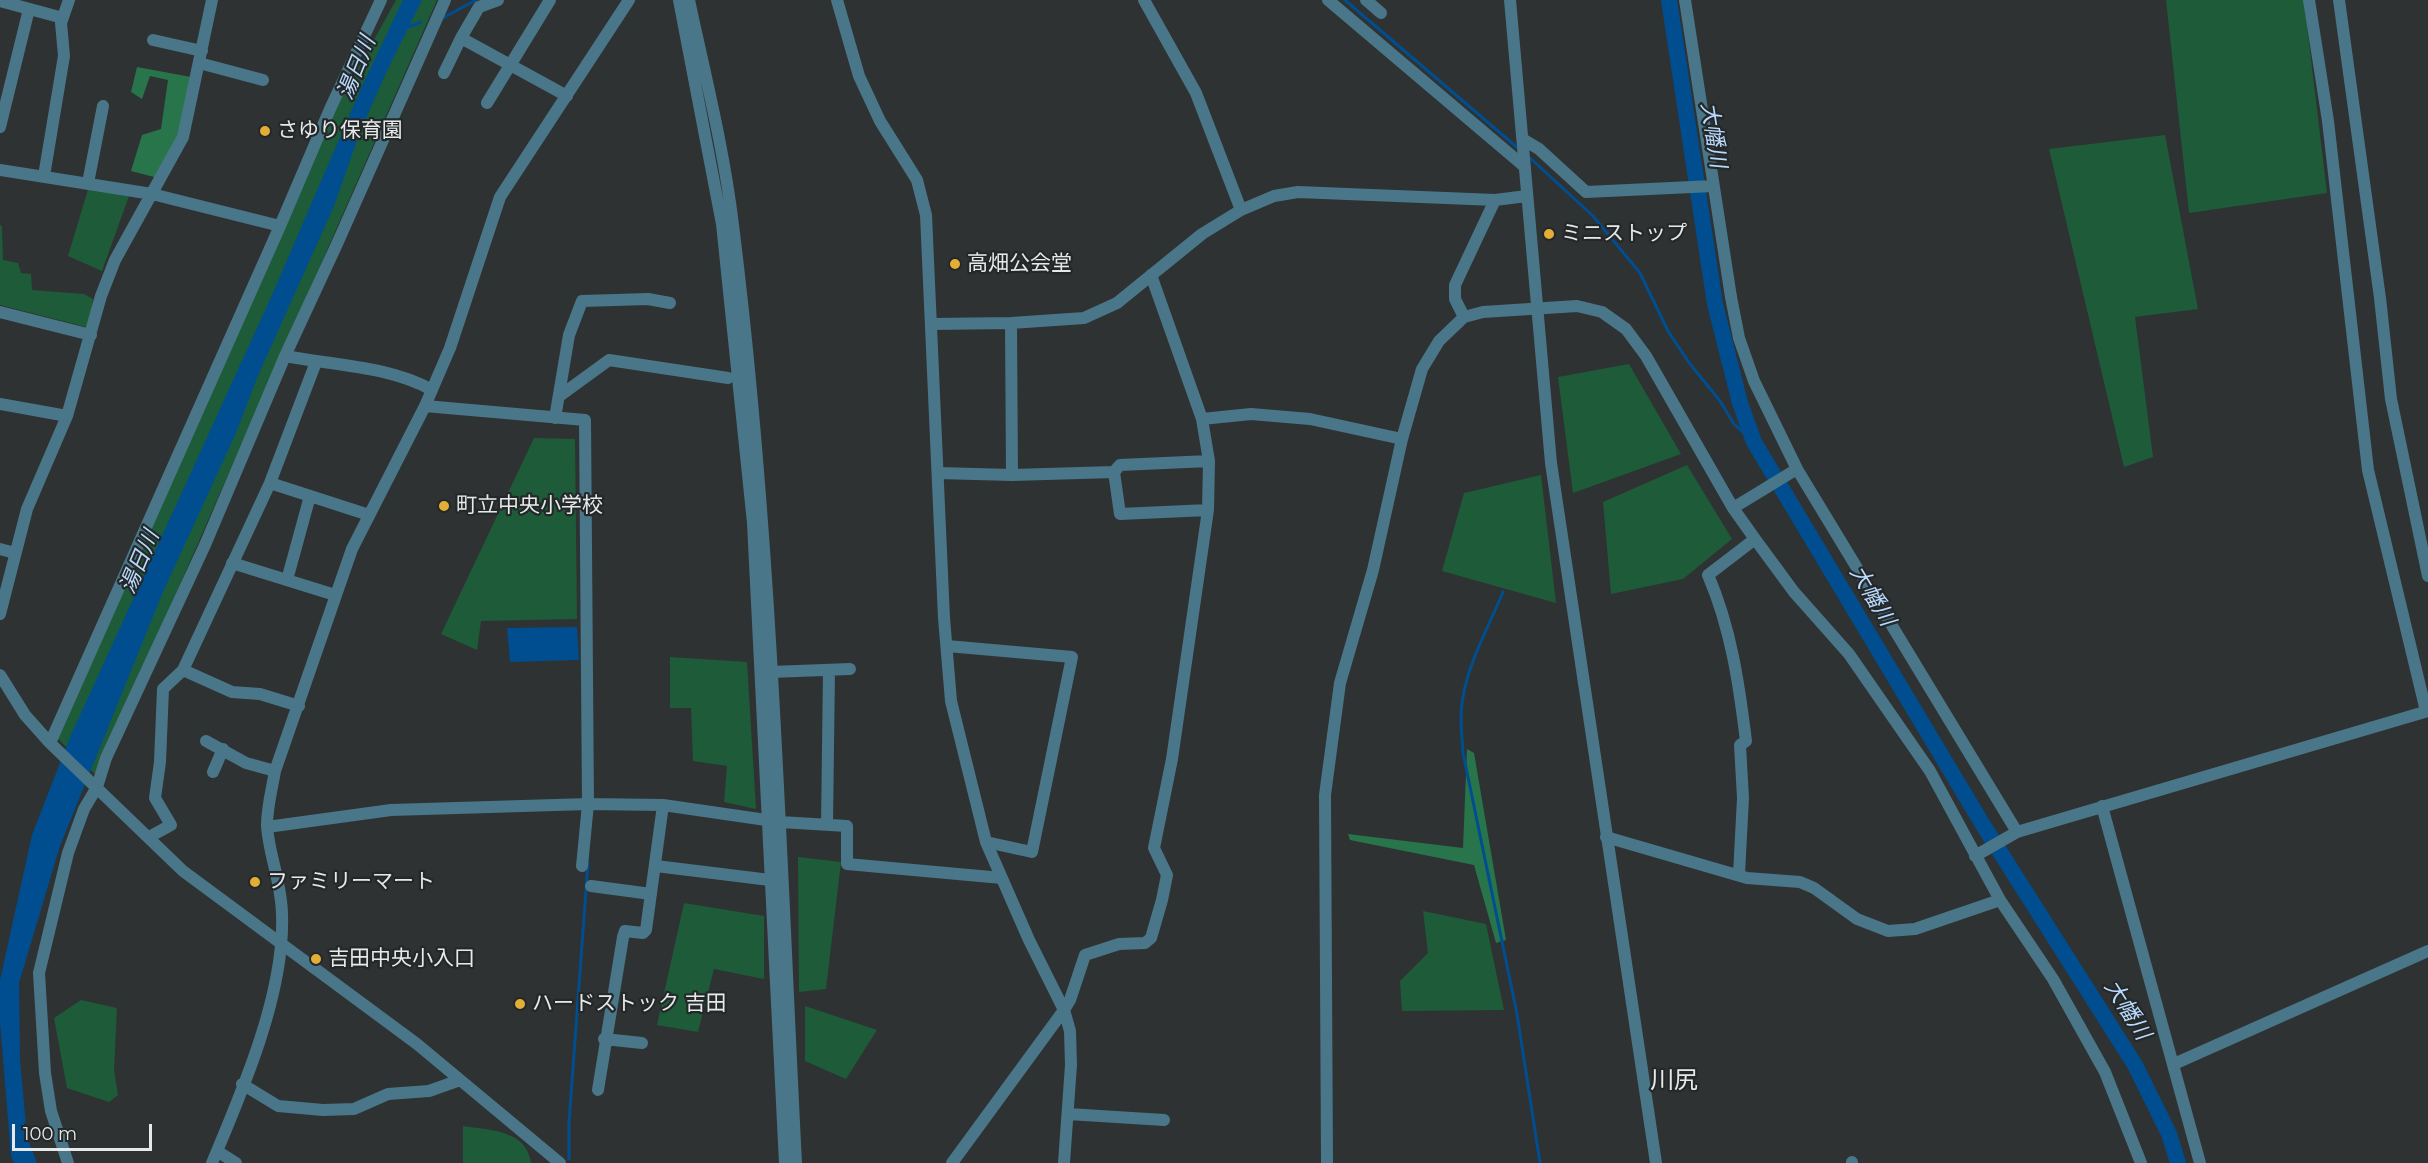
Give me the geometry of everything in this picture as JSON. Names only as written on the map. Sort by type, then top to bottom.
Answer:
[{"type":"street","points":[[44,176],[64,56],[63,18],[69,0]]},
{"type":"street","points":[[0,614],[27,509],[67,416],[101,296],[115,260],[183,137],[212,0]]},
{"type":"street","points":[[52,745],[330,109],[381,0]]},
{"type":"street","points":[[68,1163],[51,1111],[45,1073],[39,973],[68,853],[84,810],[97,787],[106,758],[204,545],[285,356],[338,244],[445,0]]},
{"type":"street","points":[[444,73],[479,7],[498,0]]},
{"type":"street","points":[[488,103],[550,0]]},
{"type":"street","points":[[236,1163],[214,1157],[270,1005],[281,942],[282,915],[279,879],[267,827],[275,771],[352,549],[425,406],[450,348],[500,197],[629,0]]},
{"type":"street","points":[[679,0],[722,224],[740,383],[753,523],[796,1163]]},
{"type":"street","points":[[689,0],[720,143],[733,223],[763,525],[771,672],[773,821],[770,880],[785,1163]]},
{"type":"street","points":[[837,0],[859,76],[880,121],[916,180],[928,232],[938,473],[951,701],[986,842],[1029,940],[1064,1010],[1071,1042],[1064,1163]]},
{"type":"street","points":[[1144,0],[1196,93],[1241,210]]},
{"type":"street","points":[[1328,0],[1525,164]]},
{"type":"street","points":[[1366,0],[1380,13]]},
{"type":"street","points":[[1510,0],[1551,463],[1656,1163]]},
{"type":"street","points":[[1685,0],[1739,338],[1754,381],[1797,469],[2018,832]]},
{"type":"street","points":[[1980,854],[2018,832],[2427,711],[2368,470],[2328,121],[2308,0]]},
{"type":"street","points":[[2339,0],[2379,287],[2391,399],[2408,492],[2428,576]]},
{"type":"street","points":[[0,1],[63,18]]},
{"type":"street","points":[[0,126],[4,82],[29,9]]},
{"type":"street","points":[[461,38],[567,96]]},
{"type":"street","points":[[153,40],[263,80]]},
{"type":"street","points":[[88,183],[103,106]]},
{"type":"street","points":[[1524,143],[1539,149],[1586,192],[1713,186]]},
{"type":"street","points":[[0,170],[152,195],[280,226]]},
{"type":"street","points":[[932,324],[1011,323],[1084,318],[1117,303],[1202,234],[1241,210],[1274,196],[1298,192],[1495,200],[1527,196]]},
{"type":"street","points":[[1464,317],[1455,299],[1455,285],[1495,200]]},
{"type":"street","points":[[952,1163],[1064,1010],[1070,1000],[1085,955],[1119,944],[1145,943],[1151,938],[1162,900],[1167,875],[1155,848],[1172,759],[1208,510],[1209,461],[1202,419],[1152,276]]},
{"type":"street","points":[[555,417],[561,395],[569,335],[582,301],[648,299],[670,303]]},
{"type":"street","points":[[1326,1163],[1324,795],[1340,683],[1373,570],[1402,439],[1422,369],[1439,341],[1464,317],[1483,312],[1577,306],[1602,312],[1626,329],[1646,356],[1733,508],[1877,692],[1930,771],[1980,854],[2000,900],[2053,979],[2105,1072],[2141,1163]]},
{"type":"street","points":[[0,312],[90,335]]},
{"type":"street","points":[[1011,323],[1012,475]]},
{"type":"street","points":[[285,356],[383,373],[417,382],[432,390]]},
{"type":"street","points":[[561,395],[609,360],[728,378]]},
{"type":"street","points":[[148,837],[171,825],[155,798],[160,762],[163,689],[183,670],[270,483],[316,362]]},
{"type":"street","points":[[0,404],[67,416]]},
{"type":"street","points":[[425,406],[585,420],[588,804],[582,866]]},
{"type":"street","points":[[1202,419],[1251,414],[1310,419],[1402,439]]},
{"type":"street","points":[[938,473],[1012,475],[1114,471],[1120,465],[1209,461]]},
{"type":"street","points":[[1733,508],[1797,469]]},
{"type":"street","points":[[1114,471],[1120,514],[1208,510]]},
{"type":"street","points":[[270,483],[369,515]]},
{"type":"street","points":[[287,580],[310,496]]},
{"type":"street","points":[[1738,874],[1743,798],[1740,744],[1746,741],[1737,674],[1722,606],[1708,575],[1755,539]]},
{"type":"street","points":[[0,549],[15,553]]},
{"type":"street","points":[[232,563],[335,595]]},
{"type":"street","points":[[947,646],[1072,657],[1032,852],[986,842]]},
{"type":"street","points":[[771,672],[850,669]]},
{"type":"street","points":[[183,670],[232,692],[260,694],[298,706]]},
{"type":"street","points":[[827,825],[829,670]]},
{"type":"street","points":[[0,675],[25,715],[52,745],[183,870],[281,942],[460,1080],[560,1163]]},
{"type":"street","points":[[206,741],[246,763],[275,771]]},
{"type":"street","points":[[213,772],[223,749]]},
{"type":"street","points":[[267,827],[391,810],[588,804],[663,805],[773,821],[847,826],[847,864],[1002,878]]},
{"type":"street","points":[[598,1090],[604,1039],[623,937],[625,931],[643,933],[646,930],[663,805]]},
{"type":"street","points":[[2102,806],[2200,1163]]},
{"type":"street","points":[[1606,837],[1747,878],[1800,882],[1814,888],[1857,920],[1888,931],[1915,928],[2000,900]]},
{"type":"street","points":[[656,866],[770,880]]},
{"type":"street","points":[[591,886],[651,894]]},
{"type":"street","points":[[2174,1064],[2428,951]]},
{"type":"street","points":[[604,1039],[642,1043]]},
{"type":"street","points":[[242,1084],[278,1106],[323,1110],[354,1108],[388,1094],[429,1091],[460,1080]]},
{"type":"street","points":[[1068,1114],[1164,1120]]},
{"type":"green space","points":[[396,0],[437,0],[96,775],[58,739],[336,108]]},
{"type":"green space","points":[[2166,0],[2304,0],[2327,193],[2189,213]]},
{"type":"green space","points":[[137,67],[191,77],[185,118],[158,178],[131,171],[142,135],[161,129],[168,80],[150,76],[142,99],[131,92]]},
{"type":"green space","points":[[2165,135],[2198,309],[2135,317],[2153,457],[2124,467],[2049,149]]},
{"type":"green space","points":[[89,186],[129,196],[102,271],[68,256]]},
{"type":"green space","points":[[0,225],[2,226],[3,260],[18,263],[21,273],[31,274],[32,290],[84,294],[93,299],[90,328],[0,305]]},
{"type":"green space","points":[[1629,364],[1681,454],[1573,493],[1558,377]]},
{"type":"green space","points":[[534,438],[575,439],[577,619],[481,621],[477,650],[441,634]]},
{"type":"green space","points":[[1687,465],[1732,539],[1683,579],[1611,594],[1603,502]]},
{"type":"green space","points":[[1541,475],[1556,603],[1442,571],[1464,493]]},
{"type":"green space","points":[[670,657],[747,662],[756,809],[724,802],[727,766],[693,761],[691,708],[670,708]]},
{"type":"green space","points":[[1467,749],[1474,753],[1506,940],[1496,943],[1474,865],[1350,840],[1348,834],[1463,848]]},
{"type":"green space","points":[[798,857],[841,862],[826,989],[799,992]]},
{"type":"green space","points":[[684,903],[764,916],[764,979],[714,969],[698,1032],[657,1025]]},
{"type":"green space","points":[[1423,911],[1486,924],[1504,1010],[1402,1011],[1400,981],[1428,953]]},
{"type":"green space","points":[[81,1000],[117,1008],[114,1070],[118,1095],[109,1102],[67,1088],[54,1018]]},
{"type":"green space","points":[[805,1006],[877,1030],[846,1079],[805,1061]]},
{"type":"green space","points":[[463,1126],[495,1131],[515,1138],[528,1152],[531,1163],[463,1163]]},
{"type":"water","points":[[403,0],[422,0],[360,132],[334,206],[257,378],[236,433],[163,592],[60,846],[19,983],[20,1059],[27,1137],[37,1163],[14,1163],[11,1156],[0,1022],[0,980],[32,835],[70,737],[272,295],[362,86]]},
{"type":"water","points":[[577,627],[579,660],[510,662],[507,628]]},
{"type":"waterway","points":[[441,19],[476,0]]},
{"type":"waterway","points":[[1345,0],[1519,149]]},
{"type":"waterway","name":"大幡川","points":[[1669,0],[1715,304],[1740,403],[1754,442],[1983,825],[2135,1065],[2169,1134],[2178,1163]]},
{"type":"waterway","points":[[406,28],[421,22]]},
{"type":"waterway","points":[[1529,157],[1593,216],[1640,273],[1668,331],[1690,364],[1720,401],[1734,424],[1754,442]]},
{"type":"waterway","points":[[1503,592],[1480,644],[1466,684],[1461,718],[1463,753],[1517,1014],[1540,1163]]},
{"type":"waterway","points":[[569,1159],[569,1122],[588,863]]},
{"type":"place","name":"さゆり保育園","points":[[265,131]]},
{"type":"place","name":"ミニストップ","points":[[1549,234]]},
{"type":"place","name":"高畑公会堂","points":[[955,264]]},
{"type":"place","name":"町立中央小学校","points":[[444,506]]},
{"type":"place","name":"ファミリーマート","points":[[255,882]]},
{"type":"place","name":"吉田中央小入口","points":[[316,959]]},
{"type":"place","name":"ハードストック 吉田","points":[[520,1004]]},
{"type":"district","name":"川尻","points":[[1674,1081]]},
{"type":"water label","name":"湯日川","points":[[357,68]]},
{"type":"water label","name":"湯日川","points":[[140,562]]}]
